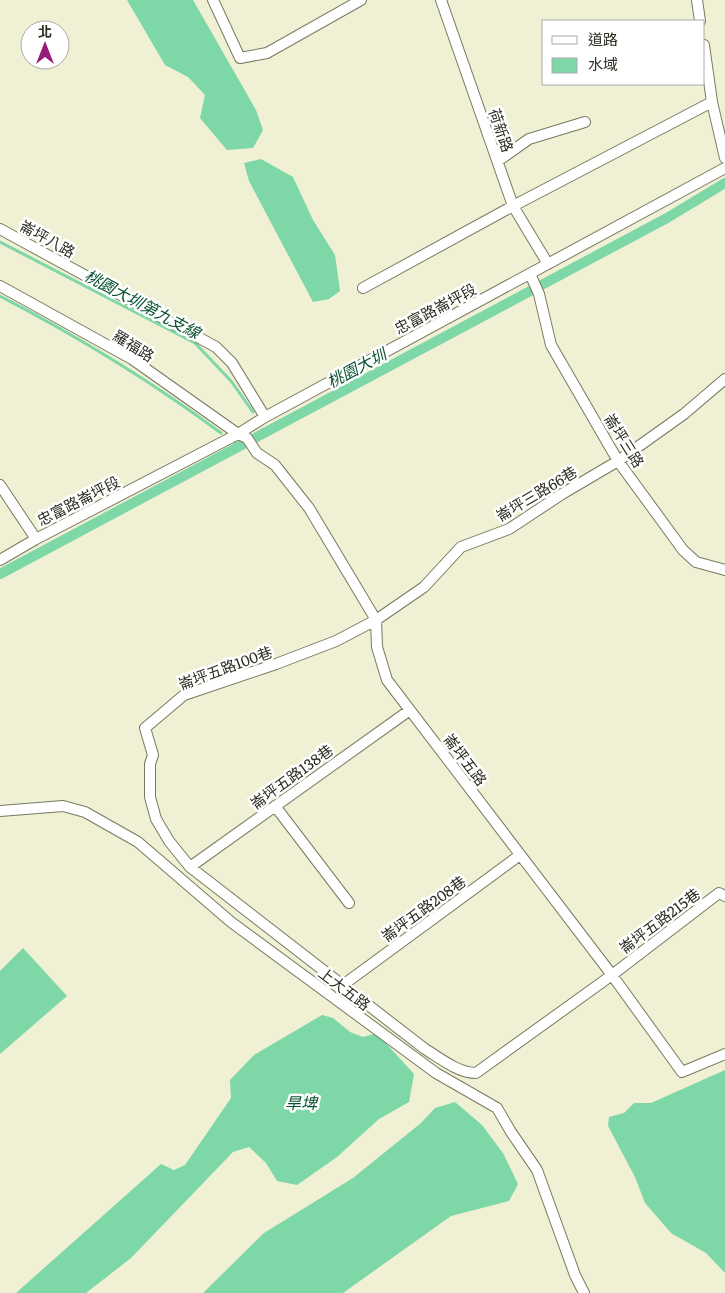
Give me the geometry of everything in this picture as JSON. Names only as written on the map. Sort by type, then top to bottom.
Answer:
[{"type":"street","points":[[213,0],[240,58],[267,53],[361,0]]},
{"type":"street","name":"荷新路","points":[[441,0],[513,206],[548,264]]},
{"type":"street","points":[[697,0],[700,20]]},
{"type":"street","points":[[705,52],[712,102],[725,158]]},
{"type":"street","points":[[363,288],[513,206],[712,102]]},
{"type":"street","points":[[498,161],[529,139],[585,122]]},
{"type":"street","name":"忠富路崙坪段","points":[[0,560],[36,539],[242,436],[265,417],[531,276],[548,264],[725,168]]},
{"type":"street","name":"崙坪八路","points":[[0,229],[216,348],[232,363],[265,417]]},
{"type":"street","name":"崙坪三路","points":[[531,276],[539,294],[551,345],[618,461],[683,550],[696,562],[725,570]]},
{"type":"street","name":"羅福路","points":[[0,286],[132,359],[242,436]]},
{"type":"street","name":"崙坪三路66巷","points":[[376,620],[424,587],[461,547],[509,529],[562,494],[618,461],[684,414],[725,379]]},
{"type":"street","name":"崙坪五路","points":[[242,436],[257,453],[275,465],[309,508],[376,620],[377,647],[387,680],[612,975],[682,1072],[725,1054]]},
{"type":"street","points":[[0,485],[36,539]]},
{"type":"street","name":"崙坪五路100巷","points":[[190,867],[169,841],[156,819],[150,797],[150,764],[153,756],[145,728],[184,695],[276,664],[336,641],[376,620]]},
{"type":"street","name":"崙坪五路138巷","points":[[190,867],[410,710]]},
{"type":"street","name":"上大五路","points":[[0,811],[63,806],[85,812],[138,842],[231,922],[436,1073],[497,1108],[537,1170],[575,1275],[584,1293]]},
{"type":"street","points":[[275,806],[350,903]]},
{"type":"street","name":"崙坪五路208巷","points":[[343,985],[520,855]]},
{"type":"street","points":[[190,867],[425,1049],[457,1068],[476,1073],[612,975]]},
{"type":"street","name":"崙坪五路215巷","points":[[612,975],[719,893],[725,896]]},
{"type":"street","points":[[457,1068],[461,1086]]},
{"type":"water","points":[[127,0],[193,0],[256,110],[263,130],[253,148],[227,150],[200,118],[205,95],[188,77],[165,65]]},
{"type":"water","points":[[261,159],[293,177],[313,220],[335,255],[340,291],[329,299],[313,302],[249,181],[244,163]]},
{"type":"water","points":[[23,948],[67,996],[0,1054],[0,971]]},
{"type":"water","name":"旱埤","points":[[322,1015],[333,1018],[350,1032],[363,1037],[374,1034],[382,1039],[414,1074],[409,1102],[379,1119],[337,1157],[297,1185],[277,1181],[266,1163],[249,1147],[233,1152],[131,1258],[86,1293],[16,1293],[161,1164],[174,1170],[185,1165],[231,1098],[230,1080],[254,1055]]},
{"type":"water","points":[[725,1070],[725,1273],[706,1253],[671,1233],[645,1203],[635,1177],[608,1126],[609,1117],[624,1113],[634,1103],[651,1103]]},
{"type":"water","points":[[455,1102],[482,1125],[503,1153],[518,1184],[509,1201],[451,1216],[343,1293],[203,1293],[264,1233],[353,1178],[421,1123],[435,1108]]},
{"type":"waterway","name":"桃園大圳","points":[[0,574],[667,218],[725,183]]},
{"type":"waterway","name":"桃園大圳第九支線","points":[[0,242],[195,343],[231,381],[253,412]]},
{"type":"waterway","points":[[0,296],[113,360],[168,395],[221,433]]},
{"type":"waterway","name":"桃園大圳第九支線","points":[[263,429],[265,433]]},
{"type":"waterway","name":"桃園大圳","points":[[235,443],[240,446]]}]
